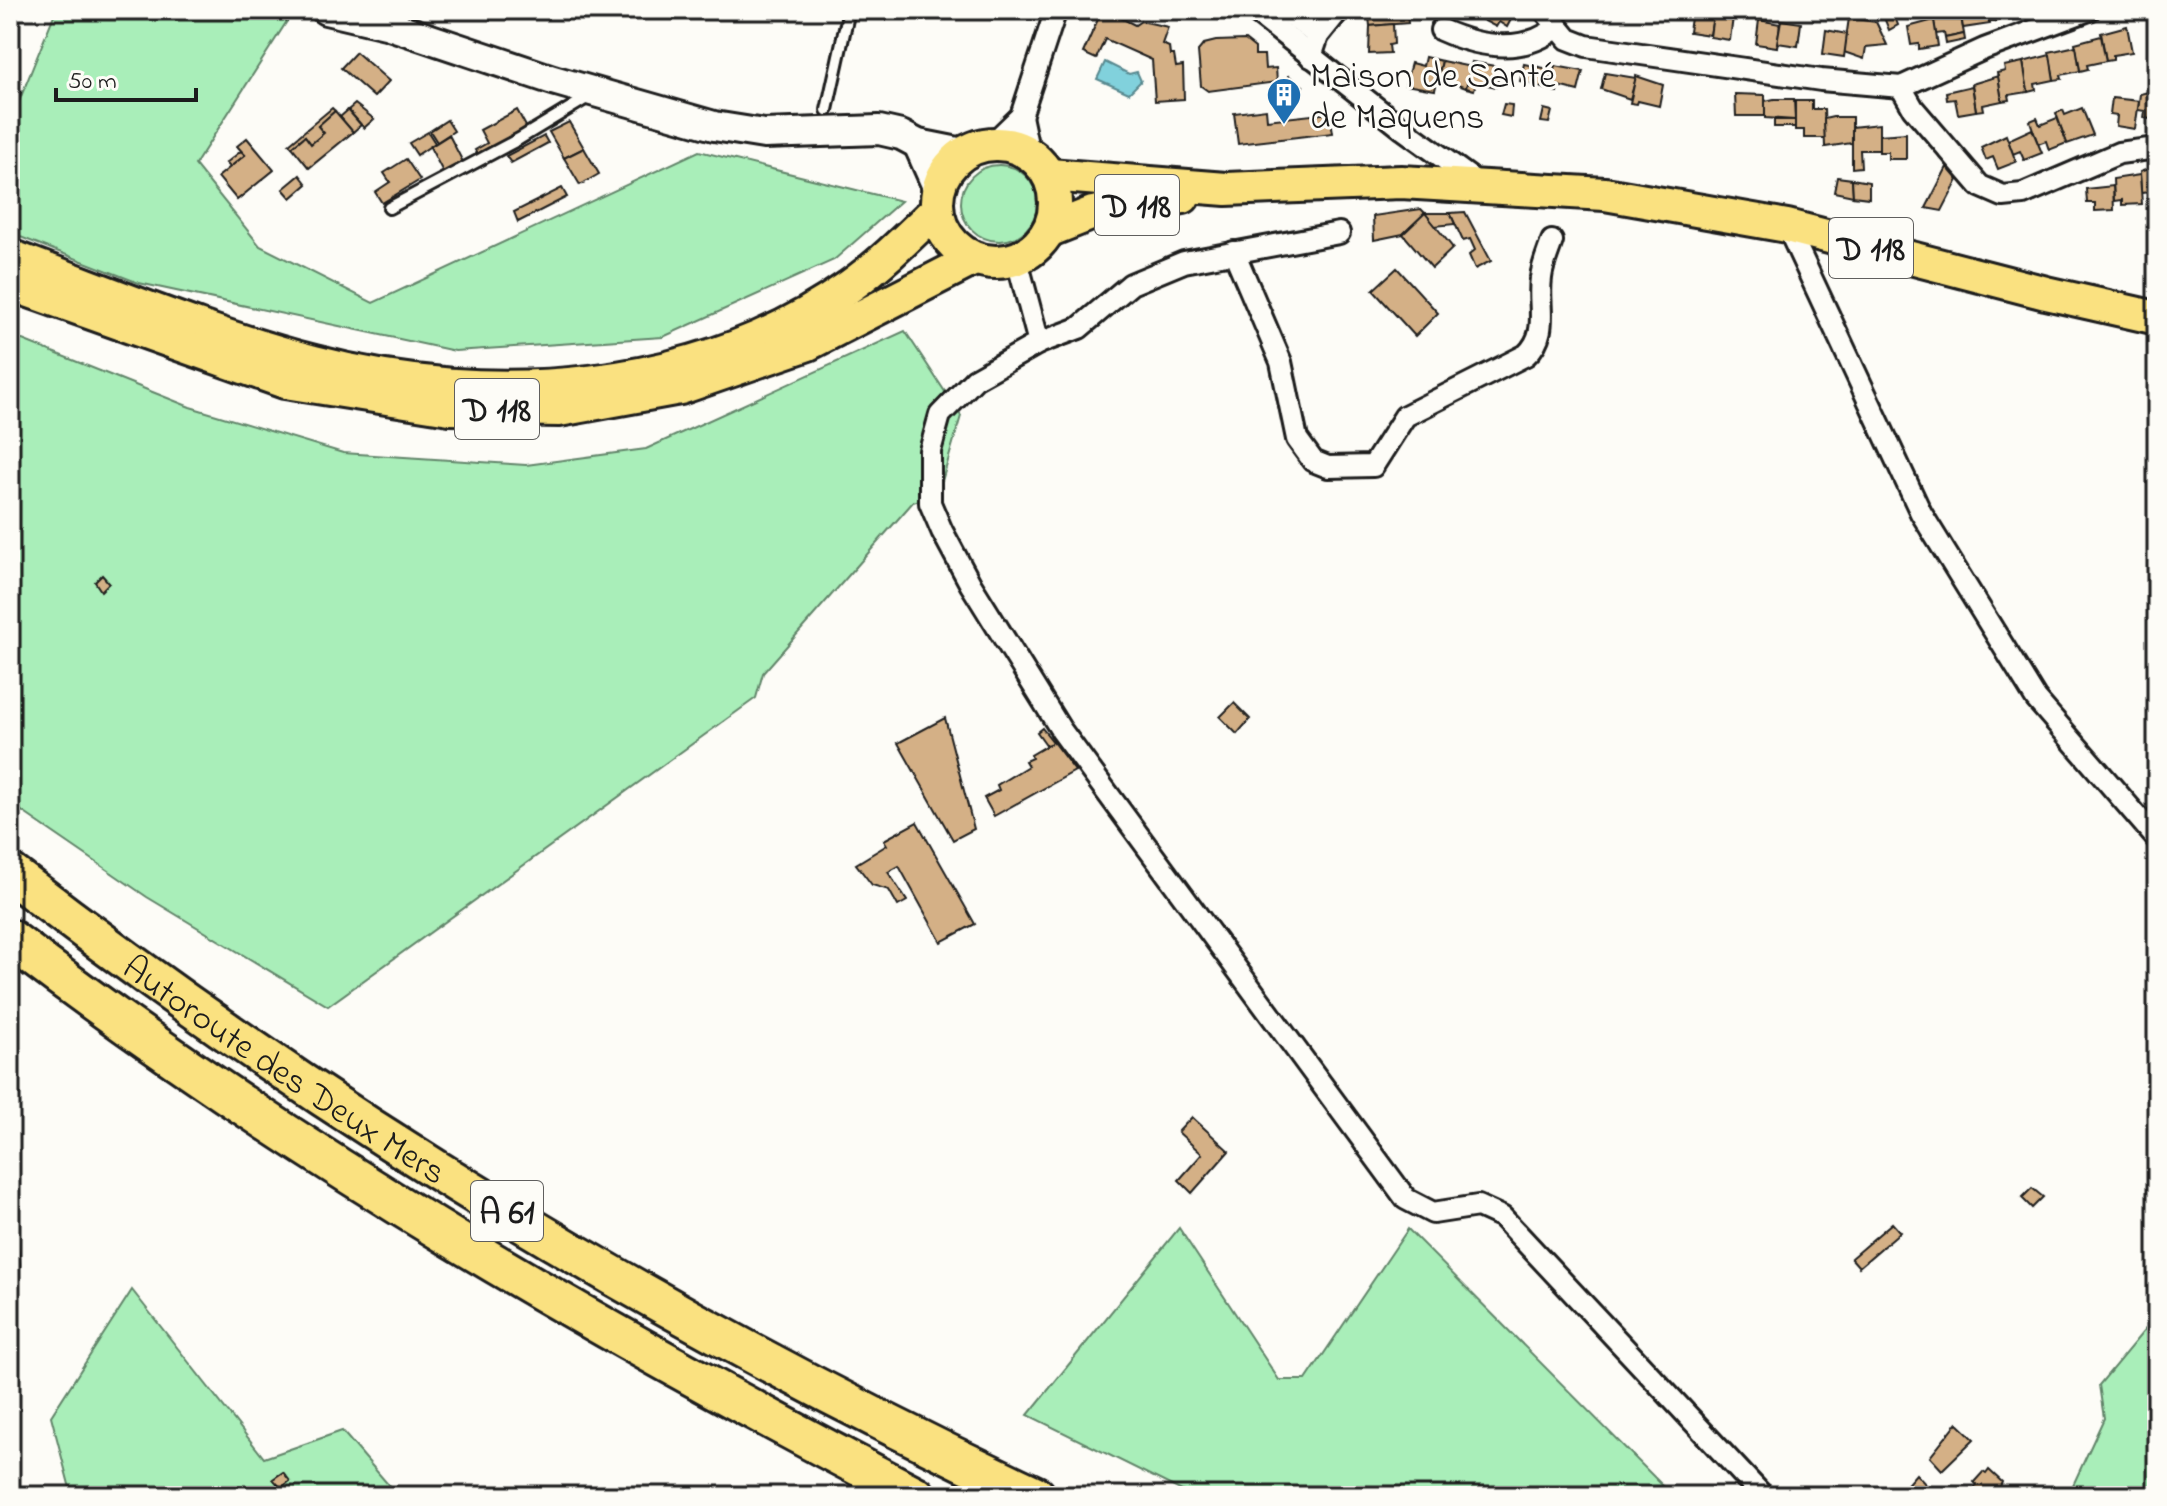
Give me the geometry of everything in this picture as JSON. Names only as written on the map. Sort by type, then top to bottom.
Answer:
[{"type":"highway","name":"Autoroute des Deux Mers","points":[[10,873],[208,1018],[324,1097],[480,1195],[634,1286],[789,1372],[1036,1496]]},
{"type":"highway","name":"Autoroute des Deux Mers","points":[[10,939],[182,1064],[456,1243],[626,1342],[916,1496]]},
{"type":"main road","points":[[326,10],[386,24],[595,93],[714,126],[764,134],[879,130],[901,135],[918,144],[978,148],[1013,146],[1039,164],[1056,202],[1050,230],[1037,248],[1017,260],[997,263],[974,259],[957,249],[943,231],[937,199],[918,144]]},
{"type":"main road","points":[[937,199],[947,168],[978,148]]},
{"type":"main road","name":"D 118","points":[[1039,164],[1226,189]]},
{"type":"main road","name":"D 118","points":[[1050,230],[1093,213],[1226,189],[1401,182],[1582,192],[1787,226],[2046,293],[2157,318]]},
{"type":"main road","name":"D 118","points":[[10,256],[144,307],[315,362],[425,384],[558,386],[648,372],[721,353],[784,324],[850,286],[937,199]]},
{"type":"main road","name":"D 118","points":[[10,284],[285,382],[450,408],[559,410],[680,388],[808,344],[974,259]]},
{"type":"street","points":[[978,148],[1021,116],[1056,10]]},
{"type":"street","points":[[1253,10],[1482,187]]},
{"type":"street","points":[[1284,10],[1318,36]]},
{"type":"street","points":[[1311,57],[1318,36],[1339,10]]},
{"type":"street","points":[[1544,10],[1568,39],[1608,51],[1847,83],[1901,87],[1984,49],[2089,10]]},
{"type":"street","points":[[1441,30],[1464,40],[1515,47],[1538,42],[1556,28]]},
{"type":"street","points":[[1901,87],[1913,108],[1980,186],[2003,196],[2023,194],[2119,153],[2157,148]]},
{"type":"street","points":[[1021,116],[1039,164]]},
{"type":"street","points":[[1787,226],[1921,513],[2036,699],[2157,839]]},
{"type":"street","points":[[1339,233],[1184,262],[1131,284],[1079,328],[1039,343],[975,379],[940,415],[930,451],[930,503],[971,585],[1061,730],[1406,1199],[1433,1213],[1478,1206],[1502,1217],[1763,1496]]},
{"type":"street","points":[[1234,252],[1281,362],[1297,439],[1313,461],[1328,467],[1373,466],[1405,416],[1526,355],[1538,344],[1542,330],[1541,277],[1552,241]]},
{"type":"street","points":[[1017,260],[1039,343]]},
{"type":"lane","points":[[827,110],[849,10]]},
{"type":"lane","points":[[389,208],[519,139],[595,93]]},
{"type":"lane","points":[[10,1238],[13,1265]]},
{"type":"green space","points":[[56,10],[262,10],[289,18],[195,165],[260,246],[373,303],[699,151],[901,201],[834,260],[663,337],[455,351],[139,283],[10,233],[10,124]]},
{"type":"green space","points":[[1007,165],[1020,171],[1031,182],[1037,203],[1035,218],[1020,235],[1007,241],[991,241],[978,235],[963,218],[961,195],[967,182],[984,167]]},
{"type":"green space","points":[[905,331],[961,416],[938,495],[913,502],[763,673],[756,698],[328,1006],[147,897],[10,803],[10,335],[190,407],[343,453],[526,465],[646,449]]},
{"type":"green space","points":[[1179,1228],[1279,1380],[1306,1380],[1408,1229],[1673,1496],[1192,1496],[1028,1415]]},
{"type":"green space","points":[[132,1290],[264,1458],[342,1431],[398,1496],[72,1496],[51,1416]]},
{"type":"green space","points":[[2157,1315],[2157,1496],[2068,1496],[2104,1418],[2099,1385]]},
{"type":"water","points":[[1105,62],[1129,74],[1137,72],[1141,81],[1129,93],[1097,79]]},
{"type":"building","points":[[1102,10],[1117,10],[1115,15],[1135,25],[1141,21],[1168,27],[1162,44],[1169,47],[1170,55],[1174,55],[1176,67],[1183,66],[1184,99],[1155,101],[1152,60],[1105,39],[1096,59],[1083,53]]},
{"type":"building","points":[[1389,10],[1413,10],[1414,14],[1407,14],[1408,23],[1370,26],[1369,17],[1389,16]]},
{"type":"building","points":[[1484,10],[1516,10],[1507,27],[1499,22],[1496,27],[1479,18]]},
{"type":"building","points":[[1692,10],[1714,12],[1710,35],[1689,32]]},
{"type":"building","points":[[1960,10],[1964,34],[1945,38],[1944,33],[1936,34],[1933,16]]},
{"type":"building","points":[[1960,10],[1987,10],[1990,24],[1963,28]]},
{"type":"building","points":[[1987,10],[2015,12],[1996,16],[1997,21],[1989,22]]},
{"type":"building","points":[[1713,14],[1733,17],[1730,40],[1710,37]]},
{"type":"building","points":[[1894,15],[1898,25],[1889,30],[1885,20]]},
{"type":"building","points":[[1849,18],[1876,22],[1887,45],[1866,47],[1864,59],[1844,52]]},
{"type":"building","points":[[1759,20],[1780,24],[1777,47],[1756,44]]},
{"type":"building","points":[[1781,20],[1801,23],[1798,46],[1777,43]]},
{"type":"building","points":[[1934,20],[1938,46],[1919,49],[1919,44],[1911,45],[1908,27]]},
{"type":"building","points":[[2157,22],[2157,52],[2155,53],[2149,23]]},
{"type":"building","points":[[1393,24],[1394,44],[1389,45],[1390,53],[1369,54],[1370,26]]},
{"type":"building","points":[[2127,26],[2132,52],[2113,55],[2113,60],[2106,61],[2101,33]]},
{"type":"building","points":[[1826,30],[1847,34],[1844,57],[1823,54]]},
{"type":"building","points":[[1964,34],[1965,40],[1946,44],[1945,38]]},
{"type":"building","points":[[2101,36],[2106,61],[2087,65],[2088,69],[2080,71],[2075,43]]},
{"type":"building","points":[[1245,40],[1255,48],[1255,55],[1264,55],[1265,69],[1276,68],[1277,82],[1208,91],[1201,86],[1198,51],[1204,44]]},
{"type":"building","points":[[2076,46],[2080,71],[2061,75],[2062,79],[2054,80],[2049,52]]},
{"type":"building","points":[[356,52],[389,81],[374,97],[341,68]]},
{"type":"building","points":[[2050,55],[2054,80],[2035,84],[2036,90],[2028,92],[2023,62]]},
{"type":"building","points":[[1425,57],[1442,61],[1435,90],[1405,85],[1411,63],[1423,66]]},
{"type":"building","points":[[1442,61],[1471,67],[1466,88],[1438,78]]},
{"type":"building","points":[[1472,62],[1501,67],[1496,87],[1476,82],[1474,90],[1466,88]]},
{"type":"building","points":[[2023,62],[2028,92],[2009,95],[2010,100],[2002,101],[1997,73],[2005,71],[2004,66]]},
{"type":"building","points":[[1524,64],[1554,70],[1549,90],[1520,81]]},
{"type":"building","points":[[1555,66],[1583,71],[1578,91],[1558,86],[1557,92],[1549,90]]},
{"type":"building","points":[[1605,73],[1636,78],[1630,99],[1601,89]]},
{"type":"building","points":[[1289,76],[1303,86],[1294,98],[1280,88]]},
{"type":"building","points":[[1636,76],[1663,85],[1659,106],[1638,101],[1637,104],[1630,103]]},
{"type":"building","points":[[1998,76],[2002,101],[1983,105],[1984,110],[1976,111],[1972,84]]},
{"type":"building","points":[[1972,86],[1976,111],[1958,114],[1955,99],[1947,100],[1946,92]]},
{"type":"building","points":[[10,90],[21,92],[15,107],[10,106]]},
{"type":"building","points":[[1735,94],[1765,95],[1765,116],[1736,116]]},
{"type":"building","points":[[2140,94],[2157,94],[2157,120],[2144,118],[2145,111],[2138,110]]},
{"type":"building","points":[[2112,98],[2139,101],[2135,129],[2116,126],[2117,116],[2110,115]]},
{"type":"building","points":[[1794,99],[1795,120],[1765,118],[1765,101]]},
{"type":"building","points":[[1795,101],[1812,101],[1812,109],[1824,109],[1825,138],[1804,138],[1804,130],[1795,130]]},
{"type":"building","points":[[355,104],[374,119],[364,128],[348,110]]},
{"type":"building","points":[[1504,104],[1512,105],[1511,117],[1501,115]]},
{"type":"building","points":[[332,108],[335,111],[318,126],[324,133],[311,144],[305,136],[292,147],[289,144]]},
{"type":"building","points":[[2082,108],[2093,135],[2067,144],[2056,113],[2063,110],[2065,115]]},
{"type":"building","name":"Maison de Santé de Maquens","points":[[1266,109],[1267,120],[1330,113],[1333,133],[1238,144],[1234,113]]},
{"type":"building","points":[[1544,109],[1552,111],[1549,123],[1541,122]]},
{"type":"building","points":[[348,110],[361,125],[353,132],[340,117]]},
{"type":"building","points":[[517,110],[528,130],[479,156],[475,150],[487,143],[480,130]]},
{"type":"building","points":[[335,111],[353,132],[309,168],[292,147],[305,136],[311,144],[324,133],[318,126]]},
{"type":"building","points":[[1430,111],[1448,115],[1435,124],[1428,118]]},
{"type":"building","points":[[1852,117],[1852,143],[1825,147],[1824,119]]},
{"type":"building","points":[[2037,118],[2040,125],[2057,118],[2067,143],[2049,150],[2046,141],[2038,144],[2030,121]]},
{"type":"building","points":[[447,120],[454,131],[437,142],[430,131]]},
{"type":"building","points":[[1774,120],[1795,120],[1795,127],[1774,127]]},
{"type":"building","points":[[569,122],[584,148],[564,158],[549,132]]},
{"type":"building","points":[[1879,124],[1879,150],[1860,150],[1861,167],[1852,168],[1852,127]]},
{"type":"building","points":[[2032,129],[2042,153],[2024,160],[2020,151],[2013,154],[2008,140]]},
{"type":"building","points":[[428,132],[435,143],[417,155],[409,143]]},
{"type":"building","points":[[1906,133],[1906,159],[1888,159],[1888,152],[1879,152],[1879,135]]},
{"type":"building","points":[[449,135],[464,164],[444,174],[430,147]]},
{"type":"building","points":[[2006,135],[2016,162],[1998,169],[1993,157],[1986,160],[1981,147]]},
{"type":"building","points":[[544,136],[548,143],[511,163],[506,156]]},
{"type":"building","points":[[247,138],[274,170],[237,200],[218,177],[245,155],[237,146]]},
{"type":"building","points":[[584,148],[599,174],[580,185],[564,158]]},
{"type":"building","points":[[241,151],[245,155],[230,167],[226,163]]},
{"type":"building","points":[[406,159],[420,180],[382,203],[375,192],[390,182],[384,173]]},
{"type":"building","points":[[1947,167],[1958,180],[1942,211],[1926,208]]},
{"type":"building","points":[[2157,169],[2157,198],[2149,198],[2149,192],[2141,193],[2140,172]]},
{"type":"building","points":[[300,175],[307,184],[291,198],[283,189]]},
{"type":"building","points":[[2140,175],[2142,204],[2122,205],[2122,200],[2114,201],[2113,179]]},
{"type":"building","points":[[1837,177],[1852,179],[1853,196],[1834,192]]},
{"type":"building","points":[[1852,179],[1869,182],[1869,198],[1853,196]]},
{"type":"building","points":[[2113,186],[2114,210],[2095,211],[2095,203],[2087,203],[2086,189]]},
{"type":"building","points":[[562,188],[567,197],[518,222],[514,212]]},
{"type":"building","points":[[1421,209],[1425,213],[1403,234],[1374,240],[1373,216]]},
{"type":"building","points":[[1465,212],[1491,261],[1475,269],[1469,255],[1475,250],[1470,239],[1463,241],[1450,213]]},
{"type":"building","points":[[1425,213],[1450,213],[1455,224],[1435,226]]},
{"type":"building","points":[[1425,213],[1453,248],[1432,268],[1403,234]]},
{"type":"building","points":[[1397,268],[1438,313],[1415,336],[1373,290]]},
{"type":"building","points":[[102,575],[109,583],[101,591],[95,582]]},
{"type":"building","points":[[1234,703],[1250,719],[1237,734],[1220,717]]},
{"type":"building","points":[[945,718],[974,829],[953,840],[898,743]]},
{"type":"building","points":[[1042,728],[1053,742],[1047,746],[1037,732]]},
{"type":"building","points":[[1053,742],[1075,771],[994,816],[984,798],[999,790],[997,785],[1028,766],[1025,761],[1032,758],[1031,755]]},
{"type":"building","points":[[917,822],[975,924],[941,942],[899,866],[888,872],[907,901],[898,906],[889,890],[872,885],[856,864],[887,845],[884,840]]},
{"type":"building","points":[[1192,1117],[1229,1151],[1192,1193],[1179,1180],[1202,1154],[1178,1132]]},
{"type":"building","points":[[2032,1188],[2043,1197],[2032,1208],[2022,1198]]},
{"type":"building","points":[[1892,1223],[1900,1232],[1859,1267],[1851,1258]]},
{"type":"building","points":[[1957,1423],[1974,1439],[1942,1470],[1930,1457]]},
{"type":"building","points":[[1989,1470],[2002,1482],[1996,1496],[1968,1496],[1977,1485],[1974,1482]]},
{"type":"building","points":[[283,1472],[290,1481],[281,1488],[273,1479]]},
{"type":"building","points":[[1916,1474],[1928,1487],[1921,1496],[1897,1496]]},
{"type":"place","name":"Maison de Santé de Maquens","points":[[1284,126]]}]
